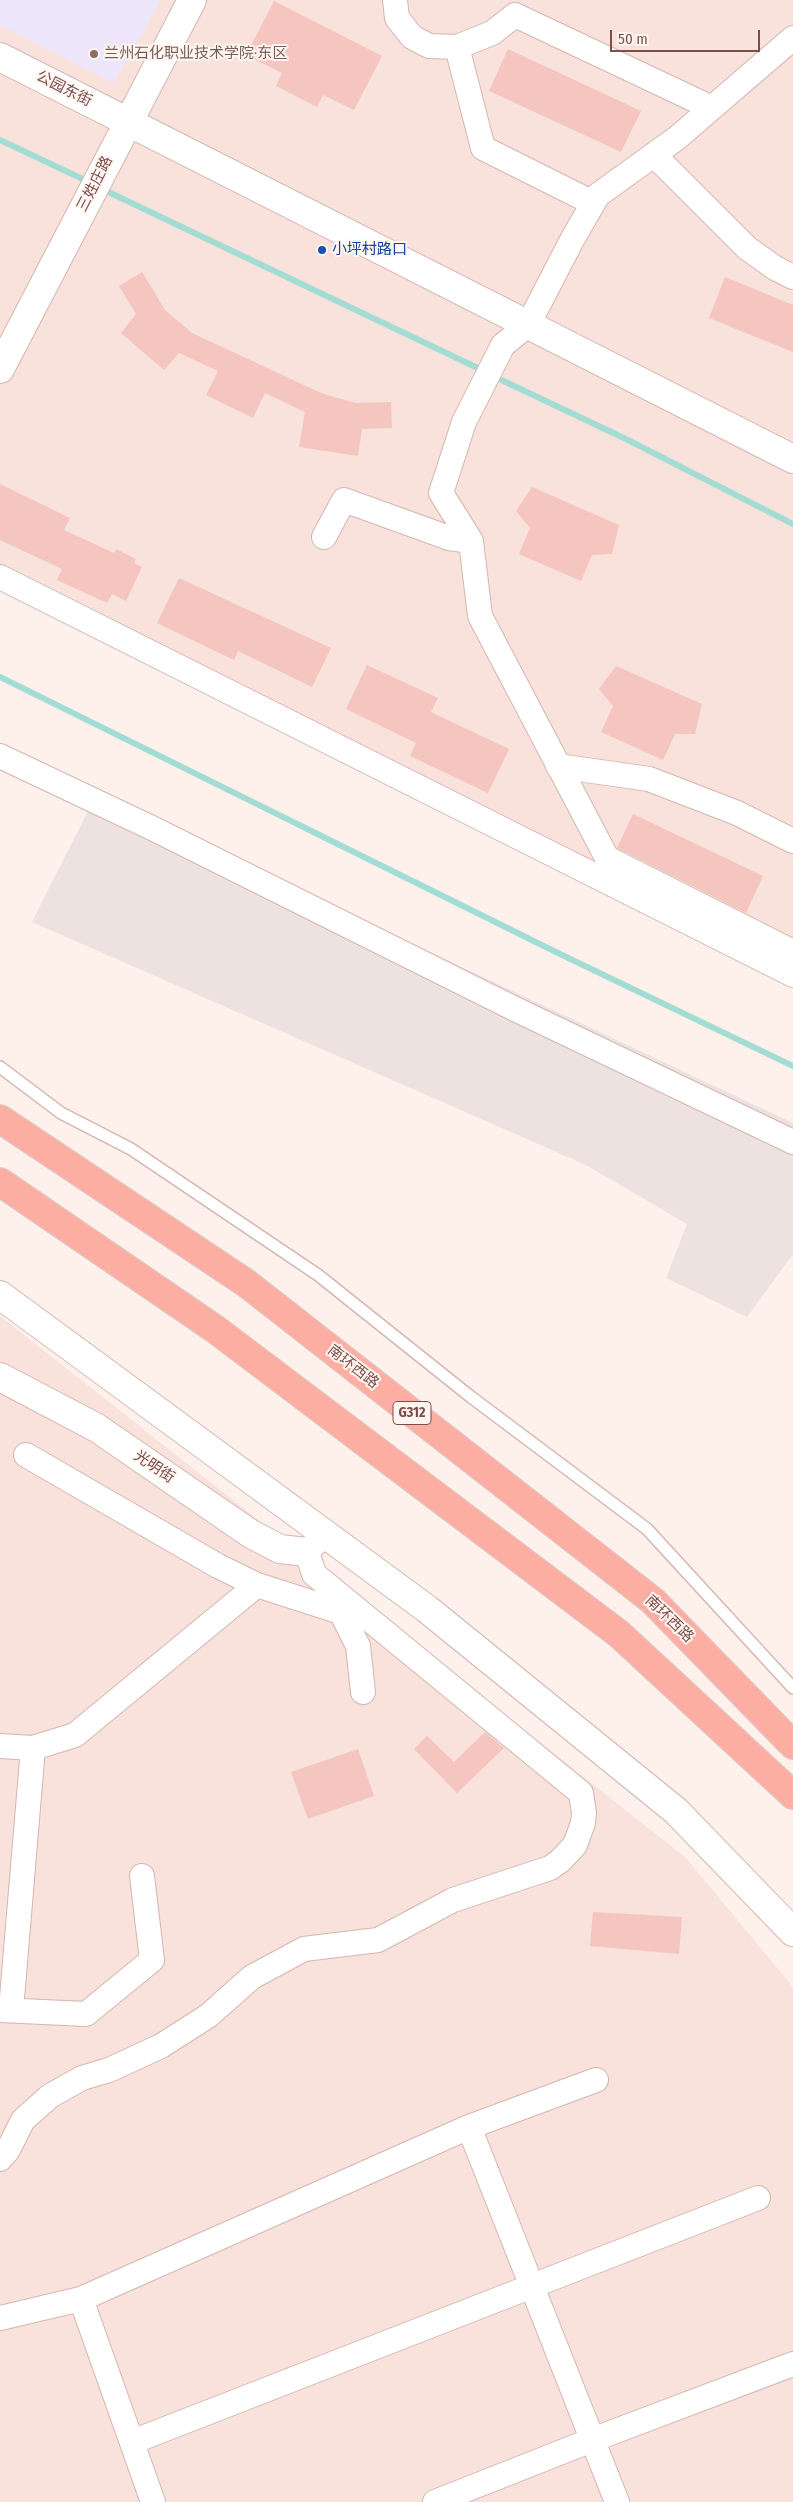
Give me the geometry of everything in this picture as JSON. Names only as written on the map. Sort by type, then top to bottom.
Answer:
[{"type":"highway","name":"南环西路","points":[[0,1119],[246,1283],[654,1602],[793,1745]]},
{"type":"highway","points":[[0,1182],[215,1328],[619,1634],[793,1794]]},
{"type":"street","name":"三姓庄路","points":[[0,370],[192,0]]},
{"type":"street","points":[[395,0],[397,18],[412,37],[429,46],[457,47],[492,33],[515,15],[712,108]]},
{"type":"street","points":[[792,40],[654,155],[598,195],[572,238],[528,325],[503,346],[464,422],[440,493],[471,540],[480,616],[606,858],[793,952]]},
{"type":"street","points":[[457,47],[483,148],[593,204]]},
{"type":"street","name":"公园东街","points":[[0,57],[793,459]]},
{"type":"street","points":[[654,155],[747,248],[775,268],[793,277]]},
{"type":"street","points":[[324,537],[344,500],[448,538],[471,540]]},
{"type":"street","points":[[0,577],[793,975]]},
{"type":"street","points":[[0,756],[515,1009],[793,1142]]},
{"type":"street","points":[[558,766],[648,779],[737,813],[793,841]]},
{"type":"street","points":[[0,1294],[316,1543],[426,1609],[676,1811],[793,1932]]},
{"type":"street","name":"光明街","points":[[0,1377],[98,1428],[251,1534],[280,1549],[316,1543]]},
{"type":"street","points":[[26,1455],[218,1566],[257,1585],[345,1608]]},
{"type":"street","points":[[0,2159],[8,2150],[23,2120],[50,2096],[82,2078],[109,2070],[160,2046],[208,2016],[252,1977],[304,1949],[378,1940],[453,1900],[550,1868],[560,1862],[575,1844],[583,1823],[581,1793],[345,1608],[314,1574],[316,1543]]},
{"type":"street","points":[[0,1746],[33,1748],[75,1735],[257,1585]]},
{"type":"street","points":[[345,1608],[358,1646],[363,1692]]},
{"type":"street","points":[[33,1748],[5,2010],[86,2014],[152,1960],[142,1876]]},
{"type":"street","points":[[0,2318],[81,2299],[469,2127],[596,2080]]},
{"type":"street","points":[[469,2127],[617,2502]]},
{"type":"street","points":[[132,2442],[758,2198]]},
{"type":"street","points":[[81,2299],[153,2502]]},
{"type":"street","points":[[435,2502],[793,2364]]},
{"type":"lane","points":[[0,1068],[61,1113],[131,1149],[318,1275],[471,1398],[647,1529],[793,1688]]},
{"type":"shaded area","points":[[0,0],[793,0],[793,967],[0,567]]},
{"type":"shaded area","name":"兰州石化职业技术学院·东区","points":[[0,0],[161,0],[114,83],[0,25]]},
{"type":"shaded area","points":[[96,795],[793,1123],[793,1254],[747,1317],[666,1278],[687,1224],[586,1165],[32,922]]},
{"type":"shaded area","points":[[0,1316],[685,1857],[793,1987],[793,2502],[0,2502]]},
{"type":"building","points":[[274,1],[382,56],[354,110],[323,95],[317,107],[276,86],[282,73],[246,55]]},
{"type":"building","points":[[508,49],[641,111],[621,152],[489,91]]},
{"type":"building","points":[[142,272],[165,310],[192,333],[321,393],[355,403],[391,402],[392,428],[362,429],[358,456],[299,447],[305,412],[265,393],[253,418],[206,395],[218,371],[179,353],[164,370],[121,333],[136,314],[119,286]]},
{"type":"building","points":[[725,277],[793,305],[793,352],[709,318]]},
{"type":"building","points":[[0,484],[70,518],[64,530],[114,553],[116,549],[136,559],[134,563],[142,567],[126,601],[112,594],[107,603],[57,580],[62,569],[0,540]]},
{"type":"building","points":[[532,487],[619,525],[612,554],[592,555],[581,581],[519,554],[530,528],[516,511]]},
{"type":"building","points":[[179,578],[331,648],[312,687],[238,651],[234,660],[157,623]]},
{"type":"building","points":[[367,665],[438,698],[431,712],[509,749],[488,793],[410,756],[416,743],[346,709]]},
{"type":"building","points":[[616,666],[702,704],[695,734],[675,734],[663,760],[601,732],[613,706],[599,689]]},
{"type":"building","points":[[633,814],[763,876],[746,913],[617,848]]},
{"type":"building","points":[[485,1732],[504,1748],[457,1793],[414,1749],[427,1736],[454,1762]]},
{"type":"building","points":[[358,1749],[374,1796],[308,1819],[291,1772]]},
{"type":"building","points":[[593,1912],[682,1917],[679,1954],[590,1946]]},
{"type":"waterway","points":[[0,140],[89,182]]},
{"type":"waterway","points":[[100,188],[484,371]]},
{"type":"waterway","points":[[493,376],[626,439],[793,524]]},
{"type":"waterway","points":[[0,677],[558,953],[793,1066]]},
{"type":"place","name":"兰州石化职业技术学院·东区","points":[[94,54]]},
{"type":"place","name":"小坪村路口","points":[[322,250]]}]
